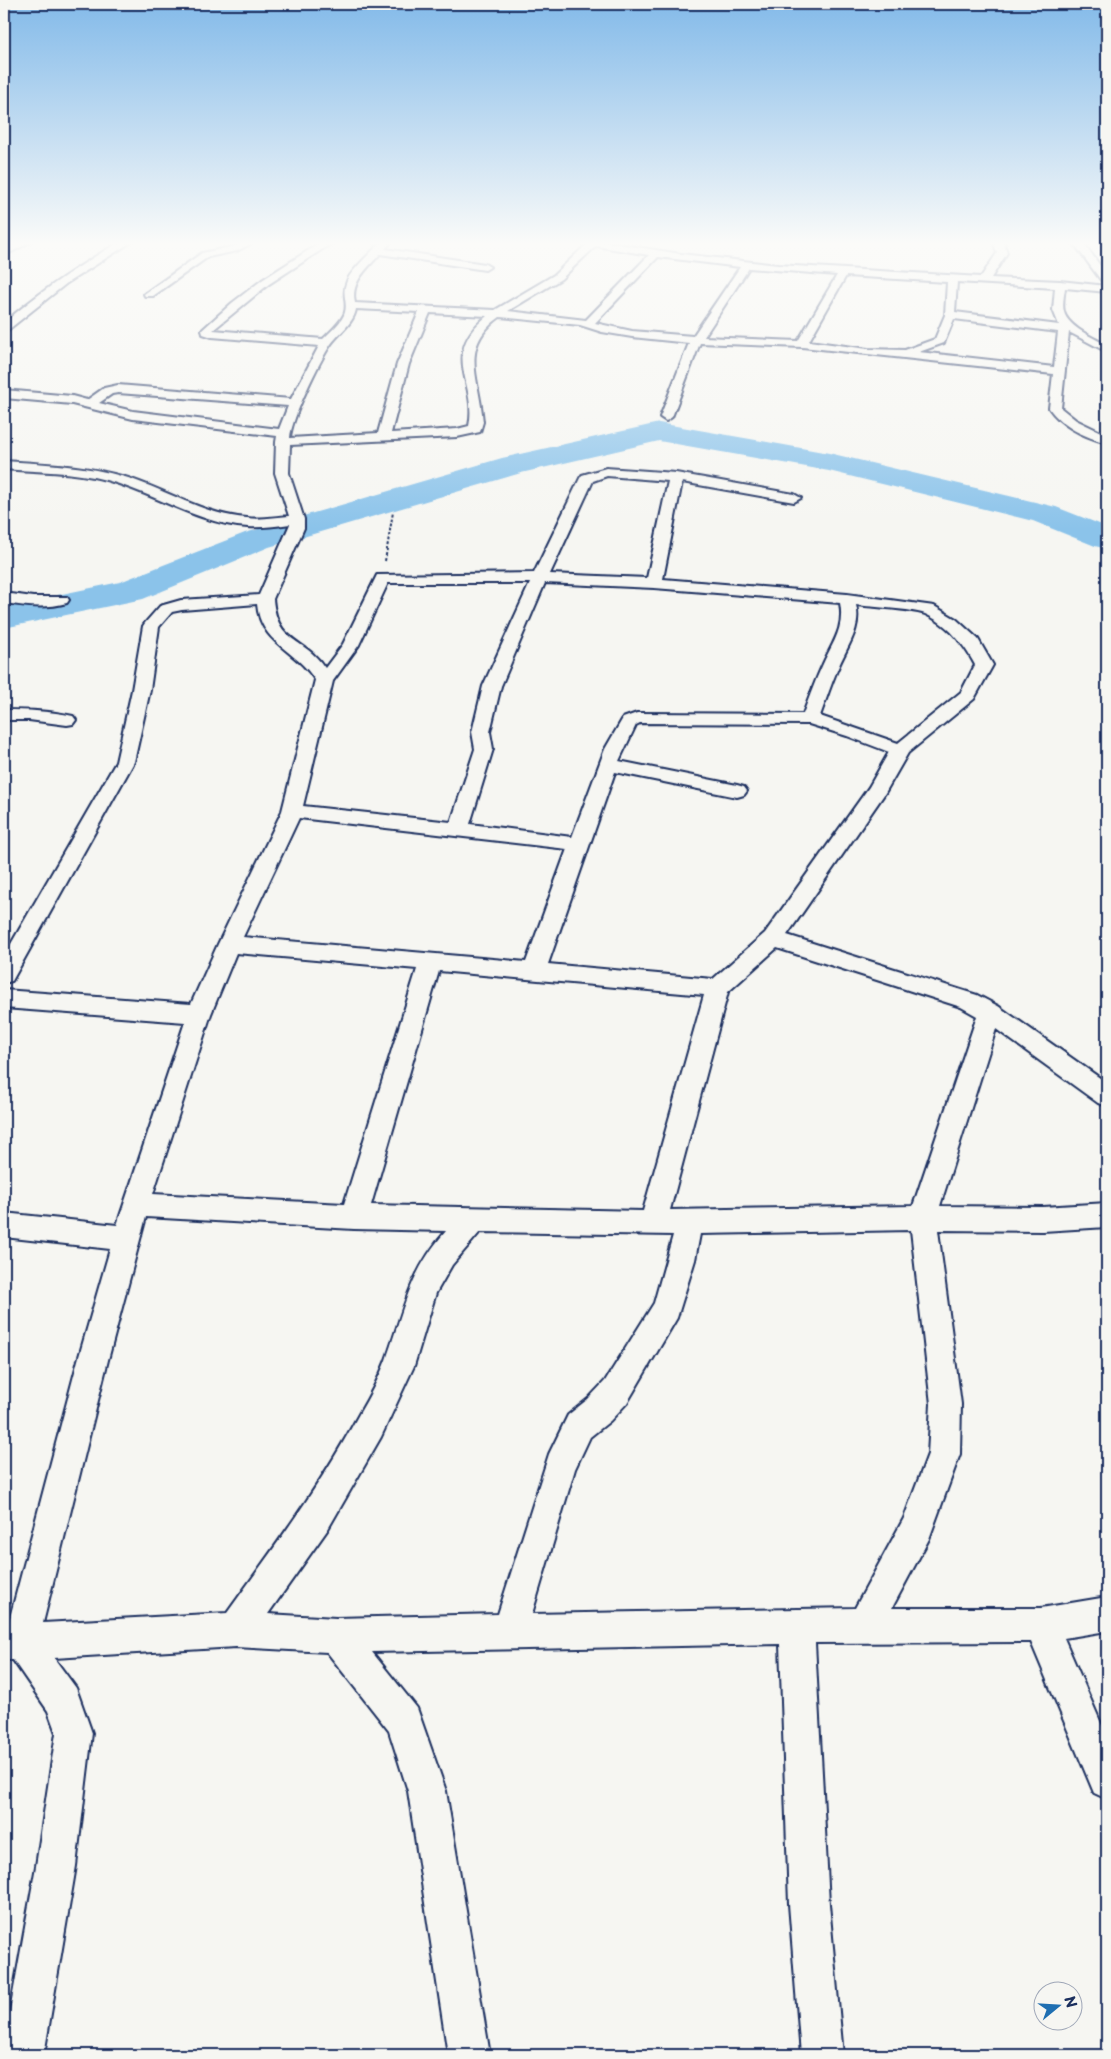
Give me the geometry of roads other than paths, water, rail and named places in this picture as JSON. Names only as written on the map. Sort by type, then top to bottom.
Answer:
[{"type":"street","points":[[251,337],[326,343]]},
{"type":"street","points":[[324,680],[314,664],[274,632],[266,611],[265,599],[296,528],[297,519],[282,473],[283,438],[294,402],[331,337]]},
{"type":"street","points":[[383,438],[403,364],[414,337]]},
{"type":"street","points":[[4,394],[47,397],[89,404],[133,415],[283,438],[383,438],[457,433],[474,429],[476,416],[468,353],[474,337]]},
{"type":"street","points":[[665,337],[802,344],[1059,371]]},
{"type":"street","points":[[666,417],[698,337]]},
{"type":"street","points":[[802,344],[806,337]]},
{"type":"street","points":[[902,353],[928,346],[940,341],[942,337]]},
{"type":"street","points":[[1063,337],[1056,408],[1059,414],[1107,439]]},
{"type":"street","points":[[1085,337],[1107,349]]},
{"type":"street","points":[[89,404],[108,391],[118,389],[294,402]]},
{"type":"street","points":[[193,423],[222,397]]},
{"type":"street","points":[[7,471],[20,466],[82,472],[119,479],[153,490],[197,511],[240,522],[260,524],[297,519]]},
{"type":"street","points":[[460,830],[484,749],[481,732],[492,686],[587,478],[606,472],[676,477],[794,498]]},
{"type":"street","points":[[654,583],[676,477]]},
{"type":"street","points":[[12,1642],[136,1206],[199,1014],[229,944],[292,811],[324,680],[351,645],[382,578],[540,578],[654,583],[847,599],[928,609],[950,622],[972,643],[984,665],[968,694],[900,750],[878,789],[774,939],[718,988],[653,1223]]},
{"type":"street","points":[[4,598],[34,602],[61,600]]},
{"type":"street","points":[[6,966],[125,762],[141,690],[151,626],[166,609],[181,605],[265,599]]},
{"type":"street","points":[[810,719],[830,666],[848,631],[850,614],[847,599]]},
{"type":"street","points":[[4,715],[29,715],[67,720]]},
{"type":"street","points":[[534,970],[578,844],[614,749],[629,722],[638,718],[810,719],[853,732],[900,750]]},
{"type":"street","points":[[609,765],[737,791]]},
{"type":"street","points":[[292,811],[578,844]]},
{"type":"street","points":[[774,939],[969,1001],[990,1012],[1107,1096]]},
{"type":"street","points":[[229,944],[718,988]]},
{"type":"street","points":[[354,1217],[430,963]]},
{"type":"street","points":[[4,999],[199,1014]]},
{"type":"street","points":[[865,1625],[917,1527],[944,1454],[946,1404],[922,1218],[990,1012]]},
{"type":"street","points":[[136,1206],[354,1217],[653,1223],[1107,1216]]},
{"type":"street","points":[[236,1630],[316,1517],[370,1426],[399,1366],[423,1289],[442,1256],[474,1219]]},
{"type":"street","points":[[510,1631],[560,1465],[579,1426],[599,1410],[616,1392],[667,1308],[681,1260],[689,1222]]},
{"type":"street","points":[[4,1225],[127,1239]]},
{"type":"street","points":[[12,1642],[236,1630],[336,1635],[865,1625],[1041,1625],[1107,1614]]},
{"type":"street","points":[[1041,1625],[1107,1780]]},
{"type":"street","points":[[797,1626],[810,1904],[822,2055]]},
{"type":"street","points":[[336,1635],[404,1721],[427,1791],[469,2055]]},
{"type":"street","points":[[12,1642],[63,1701],[74,1733],[56,1866],[23,2055]]},
{"type":"waterway","points":[[4,617],[130,591],[257,540],[513,465],[659,432],[829,462],[1044,514],[1107,539]]}]
